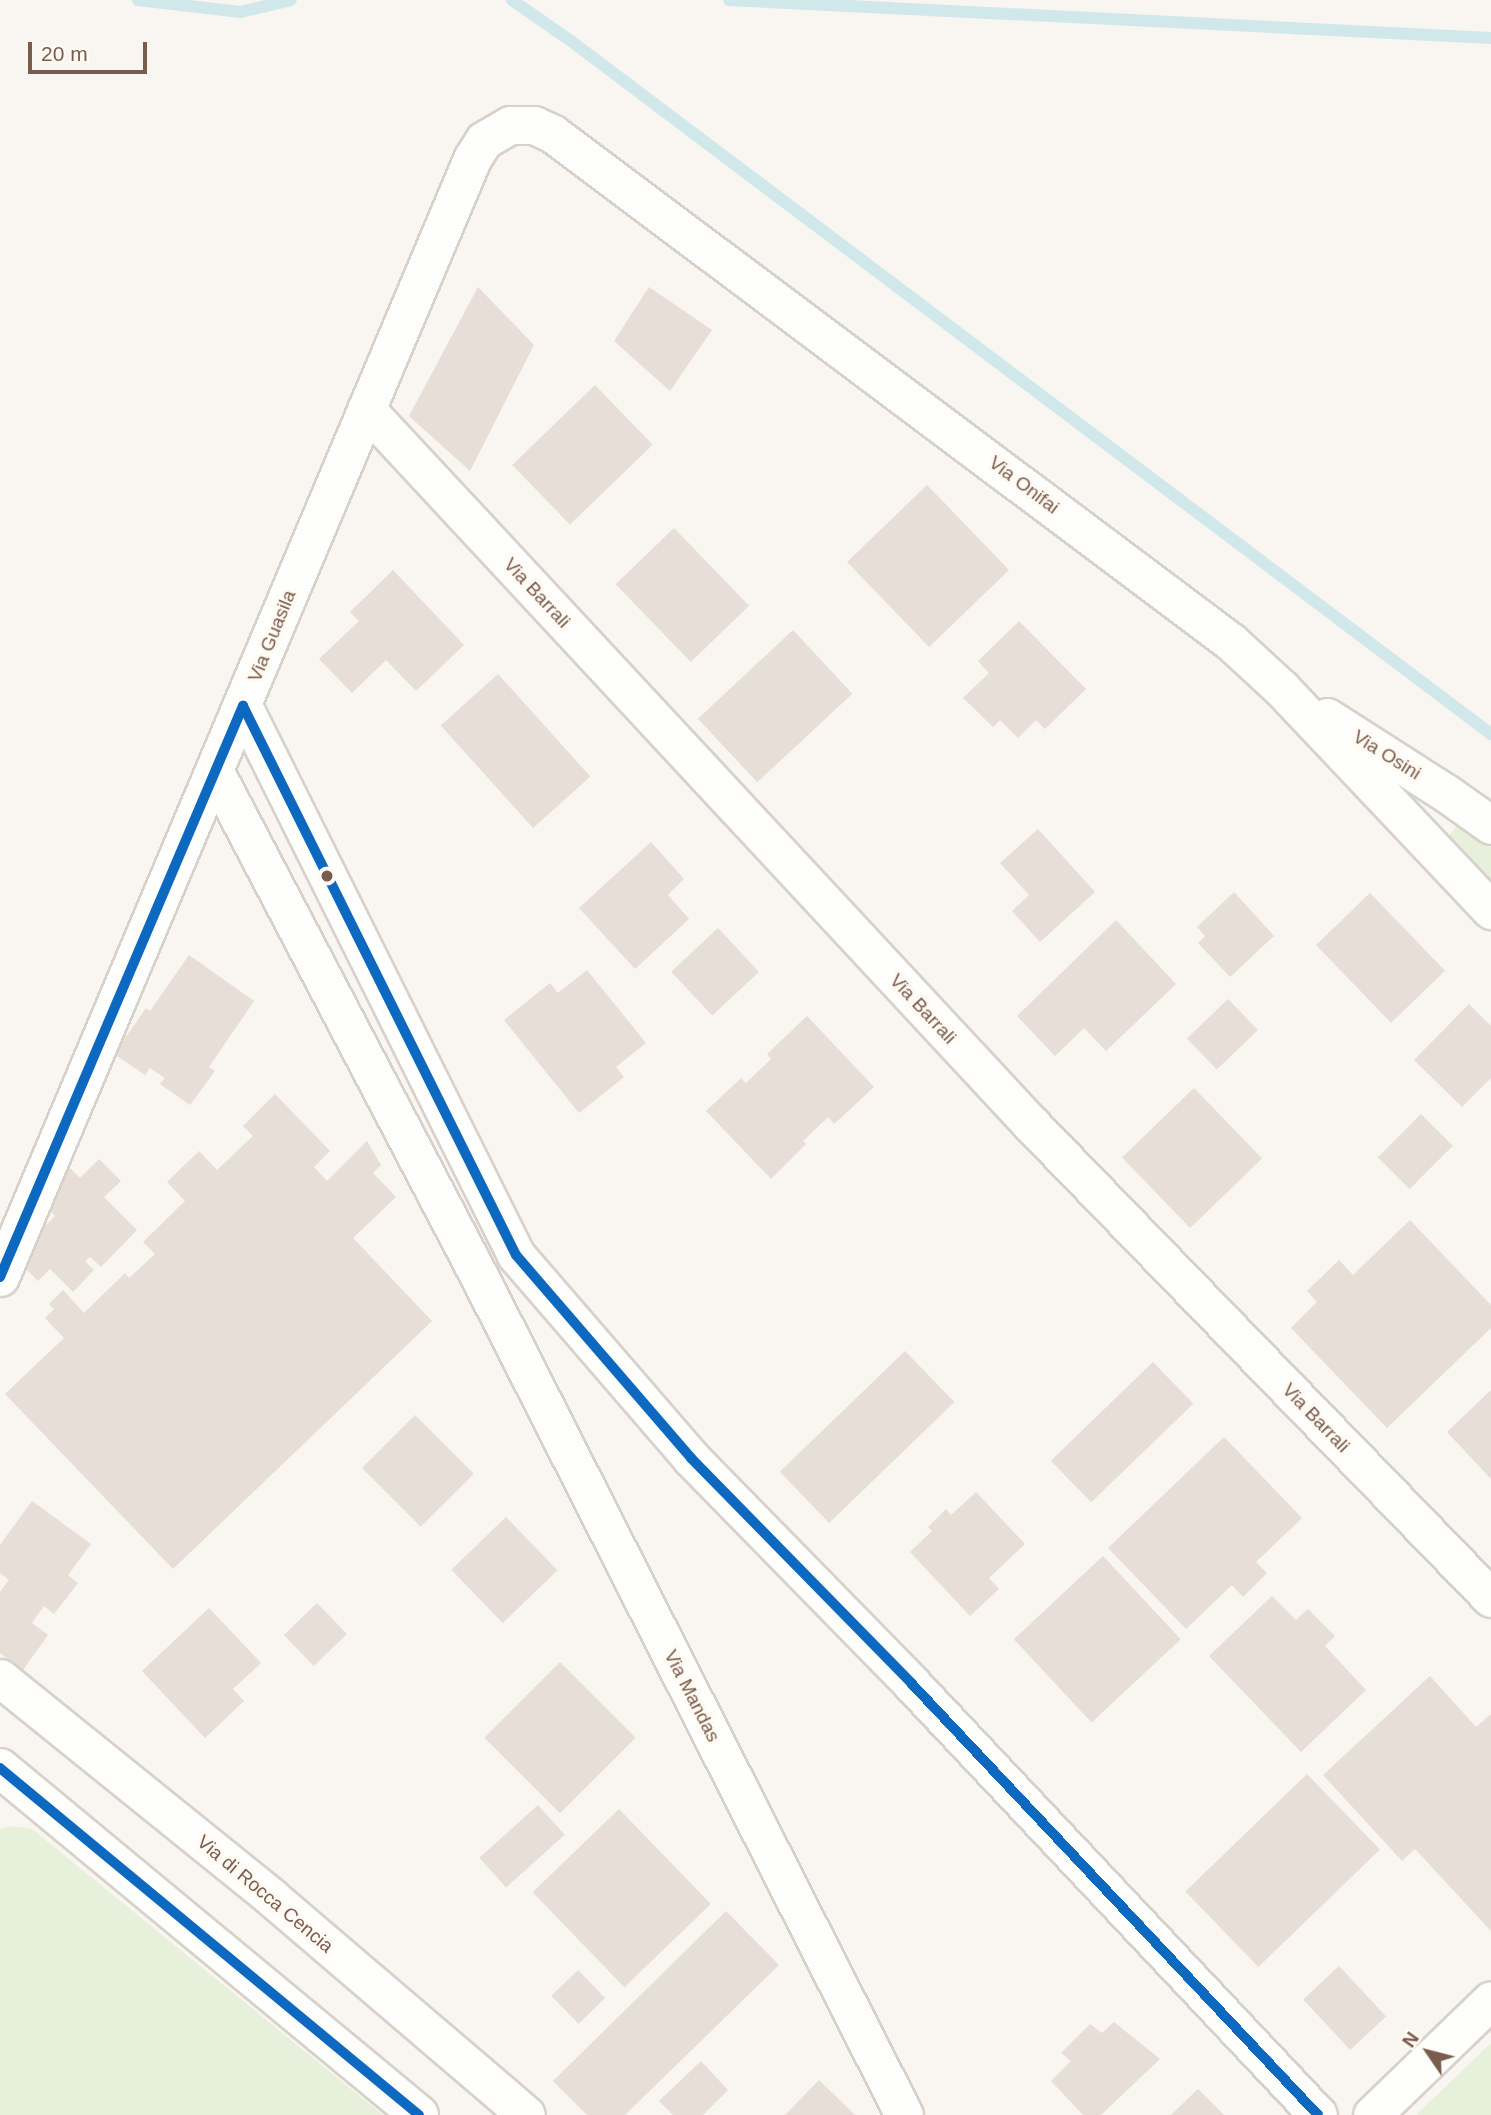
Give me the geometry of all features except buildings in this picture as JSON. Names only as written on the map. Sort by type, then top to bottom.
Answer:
[{"type":"main road","points":[[0,1768],[419,2115]]},
{"type":"street","name":"Via Guasila","points":[[0,1277],[472,159],[484,140],[510,125]]},
{"type":"street","name":"Via Onifai","points":[[510,125],[534,125],[553,134],[1231,642],[1281,688],[1491,909]]},
{"type":"street","name":"Via Barrali","points":[[366,409],[1030,1124],[1491,1598]]},
{"type":"street","name":"Via Osini","points":[[1281,688],[1447,793],[1491,825]]},
{"type":"street","points":[[243,706],[516,1255],[691,1458],[912,1684],[1318,2115]]},
{"type":"street","name":"Via Mandas","points":[[215,772],[480,1278],[904,2115]]},
{"type":"street","points":[[290,918],[336,895]]},
{"type":"street","points":[[364,1059],[407,1036]]},
{"type":"street","points":[[432,1189],[472,1166]]},
{"type":"street","points":[[480,1278],[516,1255]]},
{"type":"street","name":"Via di Rocca Cencia","points":[[0,1678],[271,1897],[526,2115]]},
{"type":"street","points":[[1372,2115],[1491,2000]]},
{"type":"green space","points":[[1457,825],[1491,847],[1491,892],[1450,847],[1448,837]]},
{"type":"green space","points":[[13,1826],[32,1829],[383,2115],[0,2115],[0,1829]]},
{"type":"green space","points":[[1491,2043],[1491,2115],[1416,2115]]},
{"type":"waterway","points":[[138,0],[240,12],[291,0]]},
{"type":"waterway","points":[[512,0],[571,41],[1491,734]]},
{"type":"waterway","points":[[729,0],[1491,38]]},
{"type":"transit line","points":[[243,706],[516,1255],[691,1458],[912,1684],[1318,2115]]},
{"type":"transit line","points":[[0,1277],[243,706]]},
{"type":"transit line","points":[[0,1768],[419,2115]]}]
